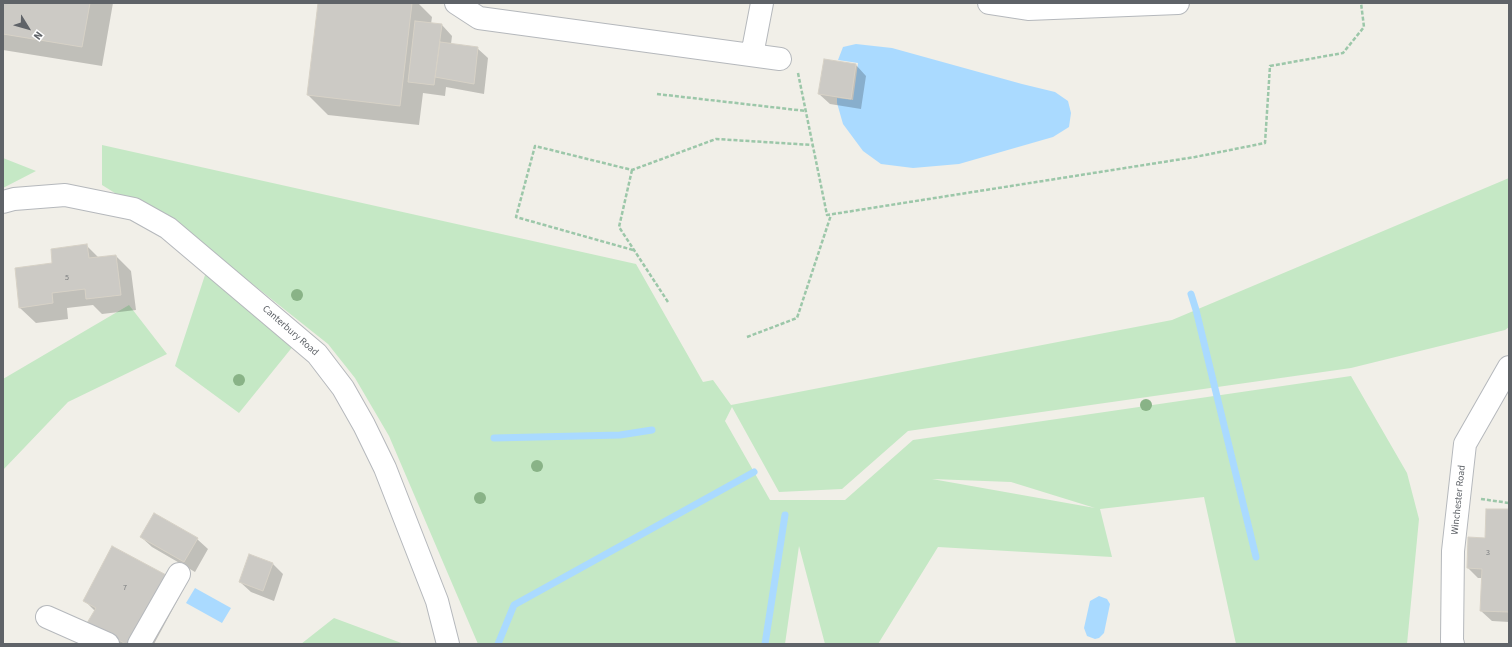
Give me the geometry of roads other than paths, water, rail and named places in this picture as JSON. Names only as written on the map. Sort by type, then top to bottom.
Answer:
[{"type":"street","points":[[456,3],[479,18],[780,59]]},
{"type":"street","points":[[752,55],[762,3]]},
{"type":"street","points":[[989,3],[1027,6],[1178,3]]},
{"type":"street","name":"Canterbury Road","points":[[3,202],[14,199],[66,195],[134,209],[168,228],[317,354],[343,388],[364,425],[385,468],[436,601],[448,644]]},
{"type":"street","name":"Winchester Road","points":[[1453,644],[1453,551],[1465,444],[1509,367]]},
{"type":"street","points":[[139,644],[179,574]]},
{"type":"street","points":[[47,617],[108,644]]},
{"type":"water","points":[[856,44],[892,48],[1055,92],[1068,101],[1071,113],[1069,127],[1053,137],[959,164],[913,168],[881,164],[863,151],[843,124],[837,103],[837,98],[853,100],[858,63],[838,60],[843,47]]},
{"type":"water","points":[[195,588],[231,608],[222,623],[186,603]]},
{"type":"water","points":[[1099,596],[1107,599],[1110,604],[1104,633],[1099,638],[1095,639],[1087,636],[1084,628],[1090,601]]},
{"type":"waterway","points":[[1191,294],[1256,557]]},
{"type":"waterway","points":[[494,438],[620,435],[652,430]]},
{"type":"waterway","points":[[498,644],[514,605],[754,472]]},
{"type":"waterway","points":[[765,644],[785,515]]}]
